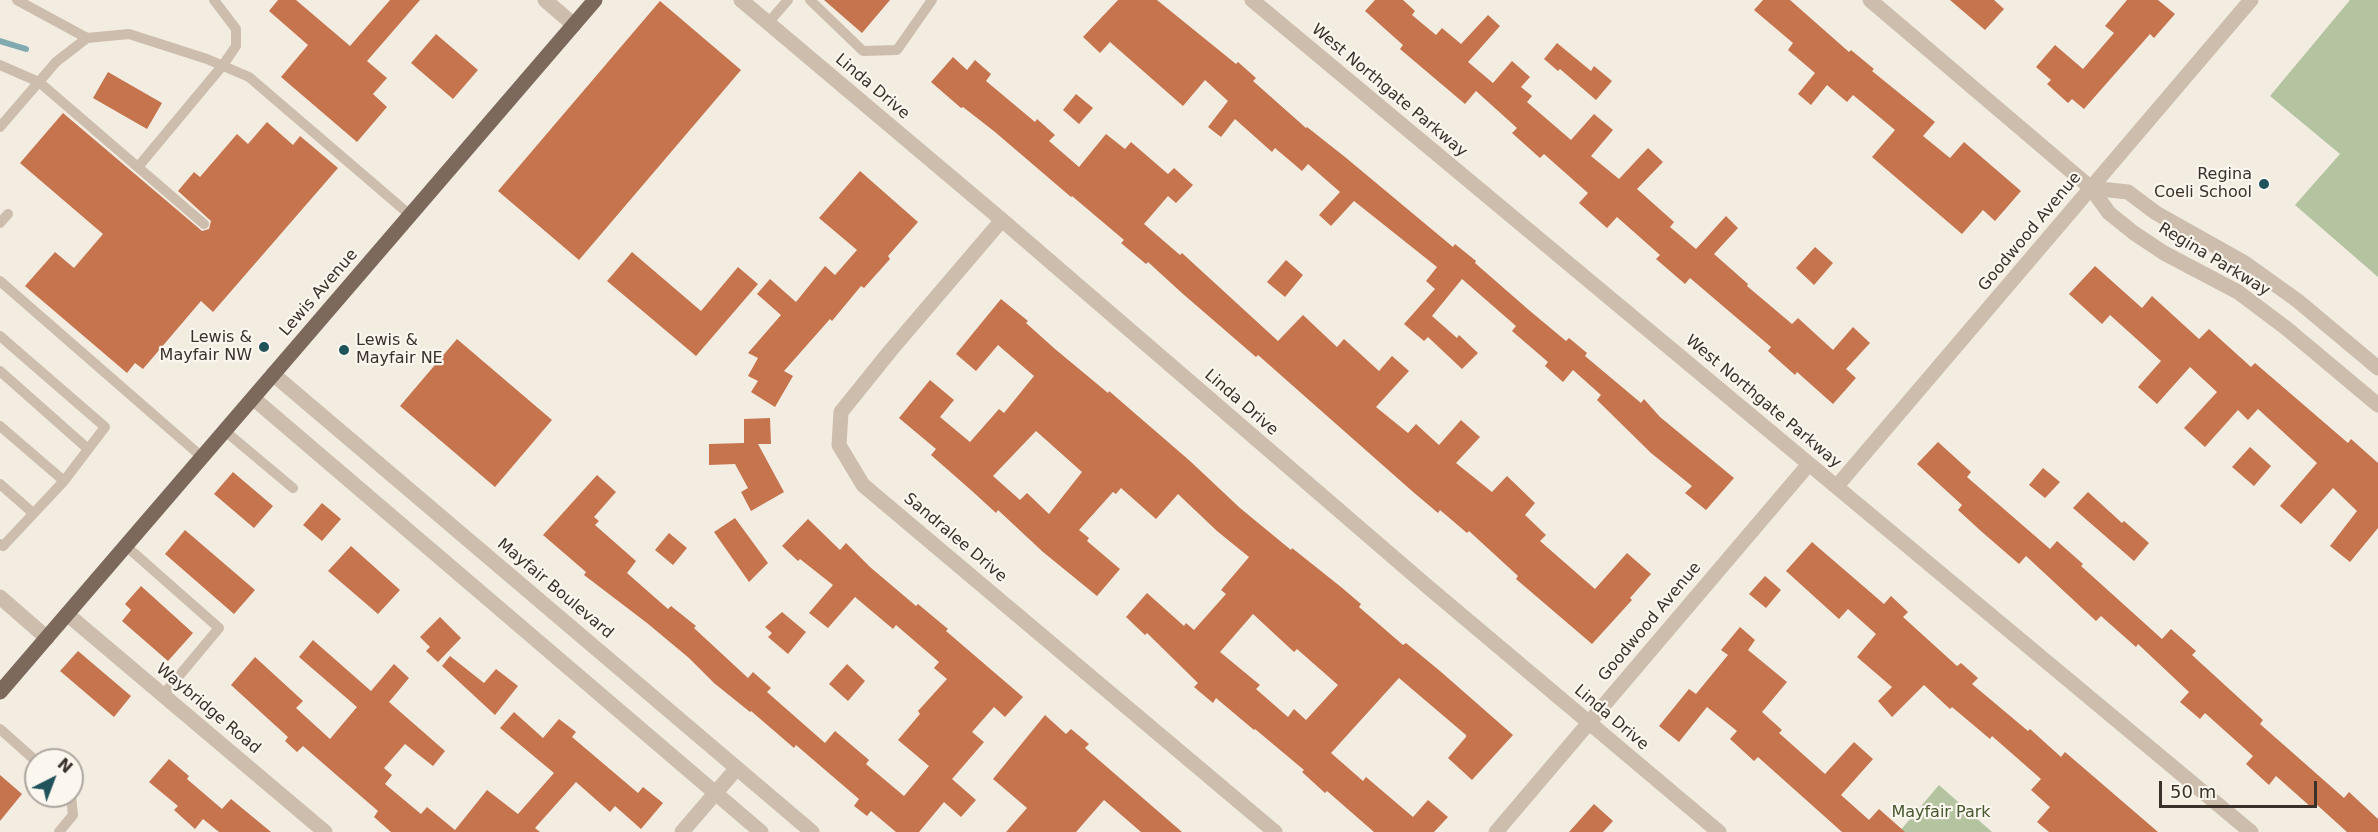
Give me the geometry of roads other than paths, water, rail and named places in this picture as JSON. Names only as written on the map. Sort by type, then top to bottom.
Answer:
[{"type":"main road","name":"Lewis Avenue","points":[[0,692],[595,0]]},
{"type":"street","points":[[545,0],[574,25]]},
{"type":"street","name":"Linda Drive","points":[[741,0],[1002,220],[1428,587],[1719,832]]},
{"type":"street","name":"West Northgate Parkway","points":[[1252,0],[2251,832]]},
{"type":"street","name":"Goodwood Avenue","points":[[1837,486],[2251,0]]},
{"type":"street","name":"Regina Parkway","points":[[1872,1],[2091,188],[2109,213],[2134,233],[2164,253],[2238,292],[2262,309],[2378,405]]},
{"type":"street","name":"Regina Parkway","points":[[2091,188],[2128,192],[2165,219],[2245,263],[2290,294],[2378,368]]},
{"type":"street","name":"Sandralee Drive","points":[[1002,220],[891,350],[842,412],[839,445],[863,485],[1275,832]]},
{"type":"street","name":"Mayfair Boulevard","points":[[273,374],[812,832]]},
{"type":"street","points":[[253,398],[761,832]]},
{"type":"street","name":"Goodwood Avenue","points":[[1496,832],[1809,464]]},
{"type":"street","points":[[0,597],[47,638]]},
{"type":"street","name":"Waybridge Road","points":[[68,614],[325,832]]},
{"type":"street","points":[[682,832],[737,768]]},
{"type":"lane","points":[[17,0],[87,38]]},
{"type":"lane","points":[[138,167],[223,65],[236,46],[236,29],[214,0]]},
{"type":"lane","points":[[768,23],[788,0]]},
{"type":"lane","points":[[810,0],[863,51],[897,50],[932,0]]},
{"type":"lane","points":[[0,127],[56,62],[87,38],[129,34],[223,65],[249,77],[410,215]]},
{"type":"lane","points":[[0,65],[39,82],[204,224]]},
{"type":"lane","points":[[0,223],[8,214]]},
{"type":"lane","points":[[0,281],[202,457]]},
{"type":"lane","points":[[0,336],[105,427],[64,482],[3,546],[0,544]]},
{"type":"lane","points":[[0,372],[88,449]]},
{"type":"lane","points":[[0,426],[64,482]]},
{"type":"lane","points":[[225,431],[293,488]]},
{"type":"lane","points":[[0,484],[33,513]]},
{"type":"lane","points":[[126,546],[219,628],[163,695]]},
{"type":"lane","points":[[0,729],[24,750]]},
{"type":"lane","points":[[59,832],[73,815],[72,808]]},
{"type":"waterway","points":[[0,41],[26,49]]},
{"type":"place","name":"Regina Coeli School","points":[[2264,184]]},
{"type":"place","name":"Lewis & Mayfair NW","points":[[264,347]]},
{"type":"place","name":"Lewis & Mayfair NE","points":[[344,350]]},
{"type":"park label","name":"Mayfair Park","points":[[1941,813]]}]
